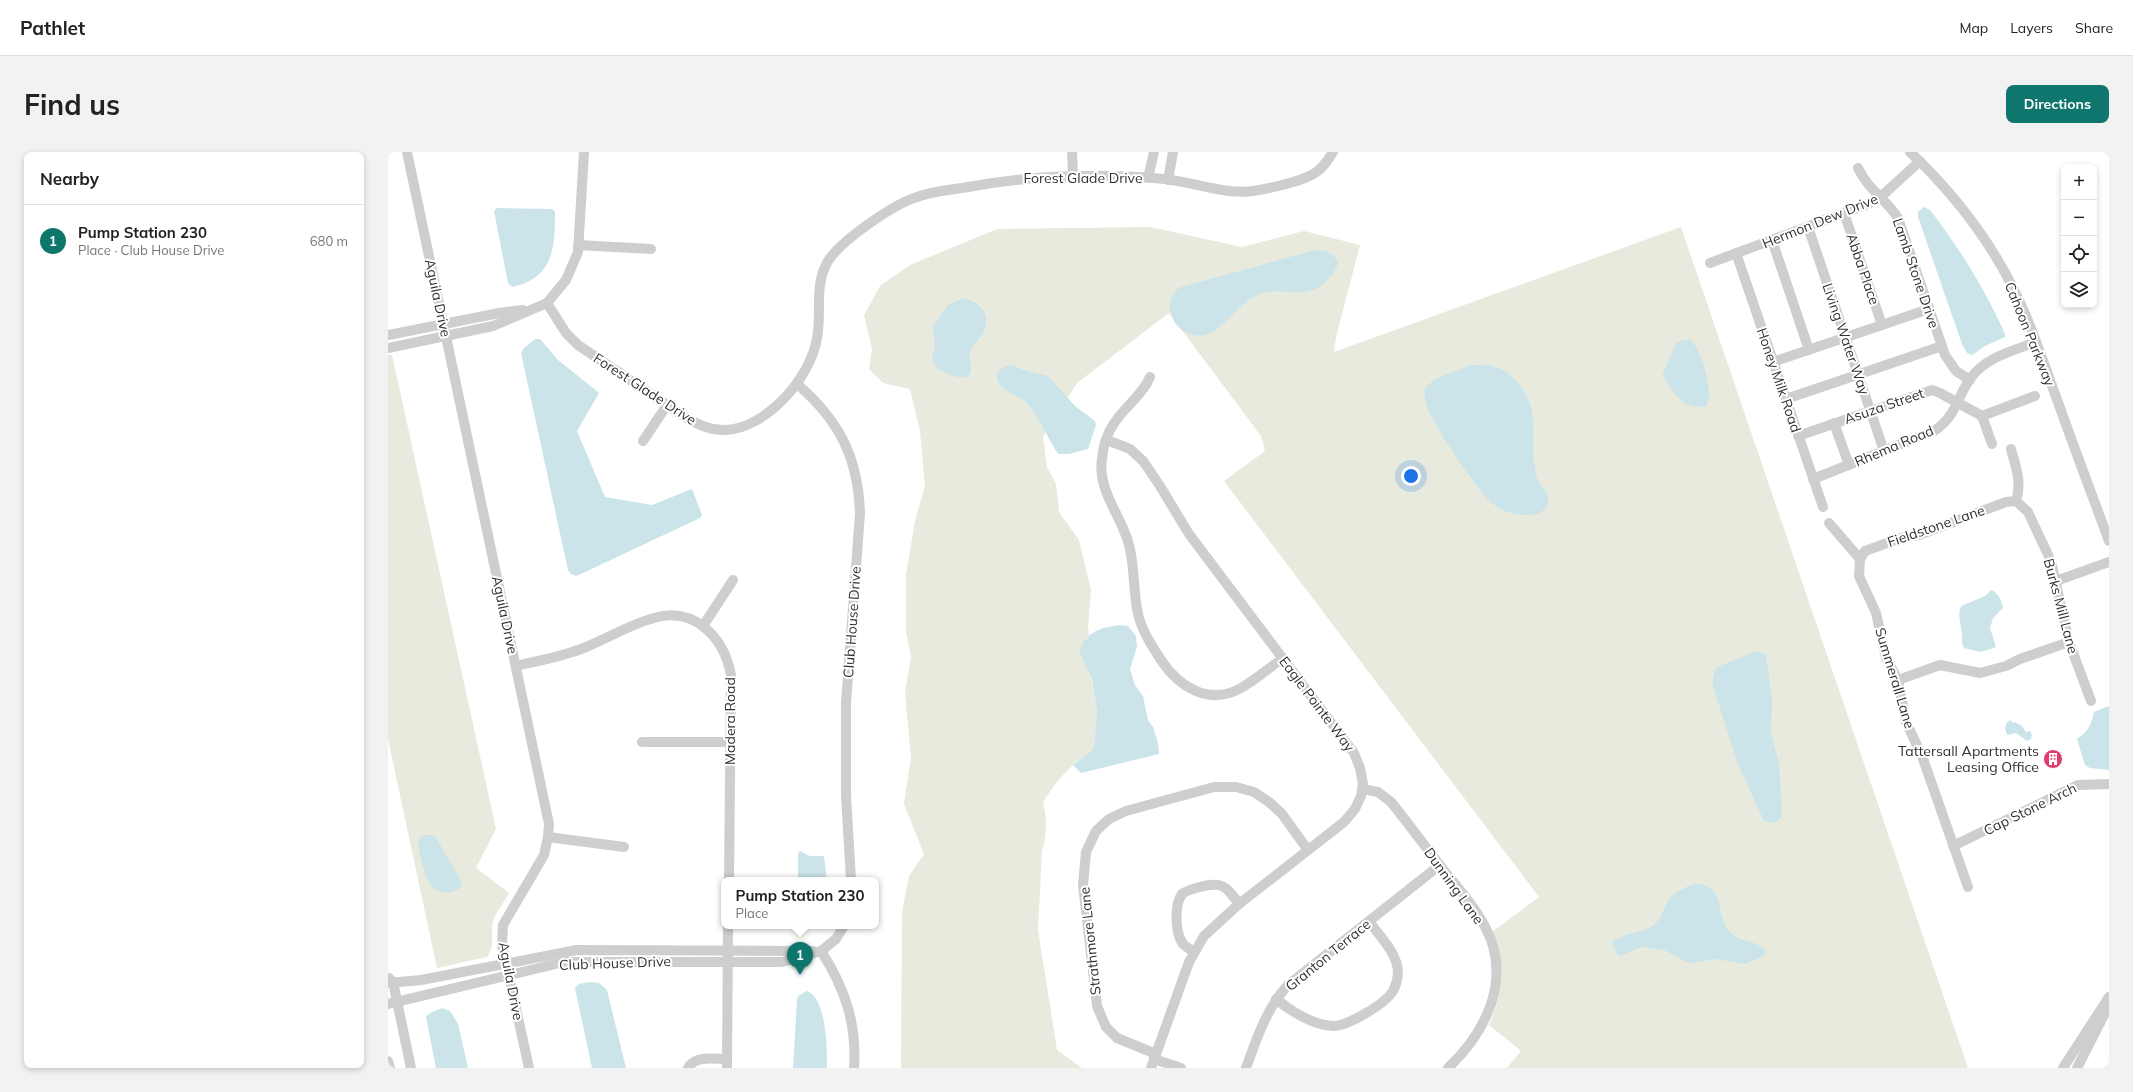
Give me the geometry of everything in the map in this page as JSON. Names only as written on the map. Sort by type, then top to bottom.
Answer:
[{"type":"street","name":"Aguila Drive","points":[[407,152],[549,824],[544,855],[503,926],[502,945],[529,1068]]},
{"type":"street","points":[[388,348],[500,324],[547,303],[566,280],[578,252],[584,152]]},
{"type":"street","points":[[1072,152],[1073,176]]},
{"type":"street","points":[[1148,178],[1154,152]]},
{"type":"street","points":[[1168,180],[1173,152]]},
{"type":"street","name":"Forest Glade Drive","points":[[547,303],[559,323],[578,345],[697,425],[711,429],[726,430],[740,428],[753,423],[765,415],[797,384],[813,355],[817,338],[819,285],[823,270],[828,260],[847,239],[917,197],[1014,179],[1073,176],[1148,178],[1232,190],[1252,191],[1304,178],[1316,173],[1327,162],[1333,152]]},
{"type":"street","name":"Cahoon Parkway","points":[[1910,152],[1954,198],[1986,242],[2016,293],[2036,342],[2109,541]]},
{"type":"street","name":"Hermon Dew Drive","points":[[1710,264],[1844,214],[1881,197],[1920,161]]},
{"type":"street","name":"Lamb Stone Drive","points":[[1858,168],[1866,184],[1881,197],[1894,212],[1902,225],[1942,346],[1951,366],[1970,380]]},
{"type":"street","name":"Abba Place","points":[[1844,214],[1882,325]]},
{"type":"street","name":"Living Water Way","points":[[1808,227],[1884,451]]},
{"type":"street","points":[[1772,240],[1809,350]]},
{"type":"street","points":[[578,245],[652,248]]},
{"type":"street","name":"Honey Milk Road","points":[[1736,254],[1822,507]]},
{"type":"street","points":[[1773,362],[1929,309]]},
{"type":"street","points":[[388,335],[499,313],[533,310]]},
{"type":"street","name":"Rhema Road","points":[[1813,479],[1938,428],[1948,420],[1970,380],[1983,365],[2036,342]]},
{"type":"street","points":[[1786,399],[1942,346]]},
{"type":"street","points":[[1150,377],[1146,388],[1113,425],[1101,461],[1103,480],[1129,545],[1138,614],[1146,636],[1177,681],[1196,692],[1214,695],[1223,694],[1241,688],[1283,658]]},
{"type":"street","name":"Club House Drive","points":[[797,384],[827,413],[839,431],[856,470],[860,491],[860,512],[846,703],[845,742],[846,796],[851,877]]},
{"type":"street","name":"Asuza Street","points":[[1798,436],[1870,410],[1932,390],[1982,416]]},
{"type":"street","points":[[1992,444],[1982,416],[2035,396]]},
{"type":"street","points":[[643,441],[667,405]]},
{"type":"street","points":[[1834,423],[1849,465]]},
{"type":"street","name":"Eagle Pointe Way","points":[[1107,440],[1130,450],[1143,461],[1189,534],[1354,753],[1360,768],[1362,789],[1358,803],[1350,816],[1208,930],[1194,952],[1154,1060]]},
{"type":"street","points":[[2011,449],[2019,481],[2019,491],[2016,501]]},
{"type":"street","name":"Fieldstone Lane","points":[[1860,559],[1865,551],[1901,538],[1919,535],[2009,501],[2016,501]]},
{"type":"street","name":"Burks Mill Lane","points":[[2016,501],[2028,512],[2051,561],[2069,642],[2091,701]]},
{"type":"street","points":[[1829,523],[1860,559]]},
{"type":"street","name":"Summerall Lane","points":[[1860,559],[1859,576],[1876,613],[1888,664],[1898,680],[1906,722],[1922,756],[1968,887]]},
{"type":"street","points":[[2056,581],[2109,562]]},
{"type":"street","points":[[703,626],[733,580]]},
{"type":"street","name":"Madera Road","points":[[516,666],[580,649],[654,618],[677,616],[687,618],[703,626],[717,638],[723,647],[731,675],[729,877]]},
{"type":"street","points":[[1898,680],[1940,666],[1980,673],[2006,666],[2020,659],[2069,642]]},
{"type":"street","points":[[642,742],[730,742]]},
{"type":"street","name":"Cap Stone Arch","points":[[1953,846],[2078,785],[2109,784]]},
{"type":"street","name":"Strathmore Lane","points":[[1154,1060],[1117,1038],[1106,1027],[1098,1010],[1083,885],[1086,852],[1096,831],[1109,819],[1126,811],[1214,787],[1236,787],[1254,792],[1269,802],[1282,814],[1308,850]]},
{"type":"street","name":"Dunning Lane","points":[[1362,789],[1378,792],[1391,802],[1481,920],[1493,946],[1496,963],[1496,985],[1486,1018],[1467,1048],[1448,1068]]},
{"type":"street","points":[[548,837],[624,847]]},
{"type":"street","name":"Granton Terrace","points":[[1246,1068],[1261,1025],[1276,999],[1296,978],[1440,866]]},
{"type":"street","points":[[1194,952],[1185,946],[1181,939],[1176,908],[1182,894],[1210,884],[1220,885],[1229,891],[1239,904]]},
{"type":"street","points":[[1276,999],[1302,1016],[1319,1023],[1336,1026],[1350,1022],[1387,998],[1393,990],[1397,980],[1397,963],[1369,921]]},
{"type":"street","points":[[688,1068],[695,1060],[702,1059],[727,1064],[728,929]]},
{"type":"street","name":"Club House Drive","points":[[393,1003],[564,962],[782,962],[822,951],[836,939],[842,929]]},
{"type":"street","name":"Club House Drive","points":[[390,980],[421,980],[577,950],[822,951]]},
{"type":"street","points":[[822,951],[839,982],[850,1009],[855,1051],[854,1068]]},
{"type":"street","points":[[390,980],[393,1003],[412,1068]]},
{"type":"street","points":[[2063,1068],[2109,997]]},
{"type":"street","points":[[2077,1068],[2101,1025],[2109,1003]]},
{"type":"street","points":[[1154,1060],[1181,1068]]},
{"type":"street","points":[[388,1061],[390,1068]]},
{"type":"shaded area","points":[[1150,227],[1242,247],[1304,231],[1360,245],[1336,337],[1334,352],[1681,227],[1968,1068],[1507,1068],[1521,1051],[1489,1025],[1497,1001],[1500,979],[1498,957],[1492,932],[1539,897],[1224,481],[1265,451],[1261,436],[1169,313],[1077,383],[1043,437],[1047,467],[1056,484],[1059,512],[1079,540],[1091,590],[1088,627],[1089,636],[1085,639],[1097,712],[1094,746],[1065,773],[1043,802],[1046,827],[1042,851],[1038,930],[1057,1050],[1082,1068],[901,1068],[902,912],[909,876],[924,854],[904,804],[911,757],[905,693],[911,657],[906,632],[906,575],[915,521],[925,486],[920,431],[910,389],[883,383],[869,369],[872,349],[864,315],[880,286],[910,265],[997,229]]},
{"type":"shaded area","points":[[388,355],[392,355],[496,829],[476,868],[509,893],[494,918],[492,943],[490,953],[487,957],[437,968],[388,739]]},
{"type":"water","points":[[1924,207],[1930,210],[1962,255],[1989,301],[2005,334],[2005,337],[1985,346],[1972,355],[1967,353],[1962,344],[1918,217],[1918,212]]},
{"type":"water","points":[[497,208],[551,209],[555,211],[552,248],[549,259],[544,268],[526,283],[512,287],[508,283],[494,211]]},
{"type":"water","points":[[1315,250],[1328,252],[1338,261],[1335,270],[1330,277],[1314,290],[1305,292],[1278,291],[1259,294],[1242,305],[1217,329],[1208,334],[1198,336],[1188,333],[1179,328],[1174,320],[1170,309],[1170,303],[1178,288]]},
{"type":"water","points":[[964,298],[979,305],[985,313],[986,324],[983,333],[969,354],[971,369],[969,376],[960,377],[948,374],[934,364],[932,360],[935,347],[933,327],[948,305]]},
{"type":"water","points":[[535,339],[540,339],[558,360],[599,393],[577,431],[605,497],[652,505],[692,489],[702,515],[700,518],[583,573],[576,576],[571,574],[568,570],[521,353],[524,348]]},
{"type":"water","points":[[1684,340],[1691,340],[1703,362],[1709,392],[1706,406],[1691,406],[1680,400],[1663,377],[1676,343]]},
{"type":"water","points":[[1011,365],[1026,371],[1048,376],[1075,406],[1095,421],[1096,425],[1088,449],[1069,454],[1058,454],[1039,420],[1025,401],[1000,385],[997,378],[998,372],[1002,368]]},
{"type":"water","points":[[1471,365],[1487,365],[1501,369],[1521,387],[1530,403],[1533,425],[1533,458],[1536,474],[1538,481],[1548,497],[1547,505],[1544,510],[1536,514],[1527,515],[1505,511],[1493,504],[1486,497],[1445,440],[1436,426],[1426,404],[1424,389],[1435,379]]},
{"type":"water","points":[[1991,590],[1994,591],[2000,598],[2003,608],[1993,618],[1990,628],[1996,647],[1981,652],[1964,648],[1962,643],[1959,615],[1961,606],[1985,596]]},
{"type":"water","points":[[1120,625],[1128,626],[1136,636],[1137,647],[1130,669],[1135,685],[1143,696],[1148,720],[1153,727],[1158,743],[1159,754],[1081,773],[1073,765],[1092,750],[1094,746],[1097,712],[1092,679],[1079,651],[1082,644],[1090,635],[1100,629]]},
{"type":"water","points":[[1754,652],[1761,652],[1766,655],[1772,701],[1771,734],[1779,763],[1782,816],[1776,823],[1764,821],[1737,762],[1713,686],[1713,676],[1717,667]]},
{"type":"water","points":[[2109,706],[2109,770],[2090,768],[2085,765],[2077,739],[2088,728],[2092,721],[2094,712]]},
{"type":"water","points":[[2011,720],[2012,723],[2015,722],[2022,726],[2026,732],[2030,731],[2032,735],[2031,739],[2027,741],[2016,733],[2007,735],[2005,728],[2007,722]]},
{"type":"water","points":[[426,835],[432,835],[436,838],[462,883],[459,889],[448,892],[440,892],[434,888],[429,881],[422,864],[418,846],[420,839]]},
{"type":"water","points":[[800,851],[810,856],[824,856],[827,877],[798,877],[798,854]]},
{"type":"water","points":[[1693,884],[1704,885],[1716,894],[1722,916],[1729,931],[1737,937],[1761,947],[1765,950],[1764,956],[1744,964],[1717,959],[1689,963],[1664,950],[1641,947],[1621,956],[1617,954],[1612,942],[1622,936],[1645,930],[1655,924],[1669,899],[1680,890]]},
{"type":"water","points":[[590,982],[599,983],[607,990],[626,1068],[592,1068],[575,988],[579,984]]},
{"type":"water","points":[[807,991],[814,996],[819,1004],[822,1014],[826,1038],[827,1068],[793,1068],[797,1000],[798,996]]},
{"type":"water","points":[[442,1008],[450,1011],[458,1024],[468,1068],[436,1068],[426,1017],[430,1013]]},
{"type":"place","name":"Tattersall Apartments Leasing Office","points":[[2053,759]]},
{"type":"place","name":"Pump Station 230","points":[[800,975]]}]
